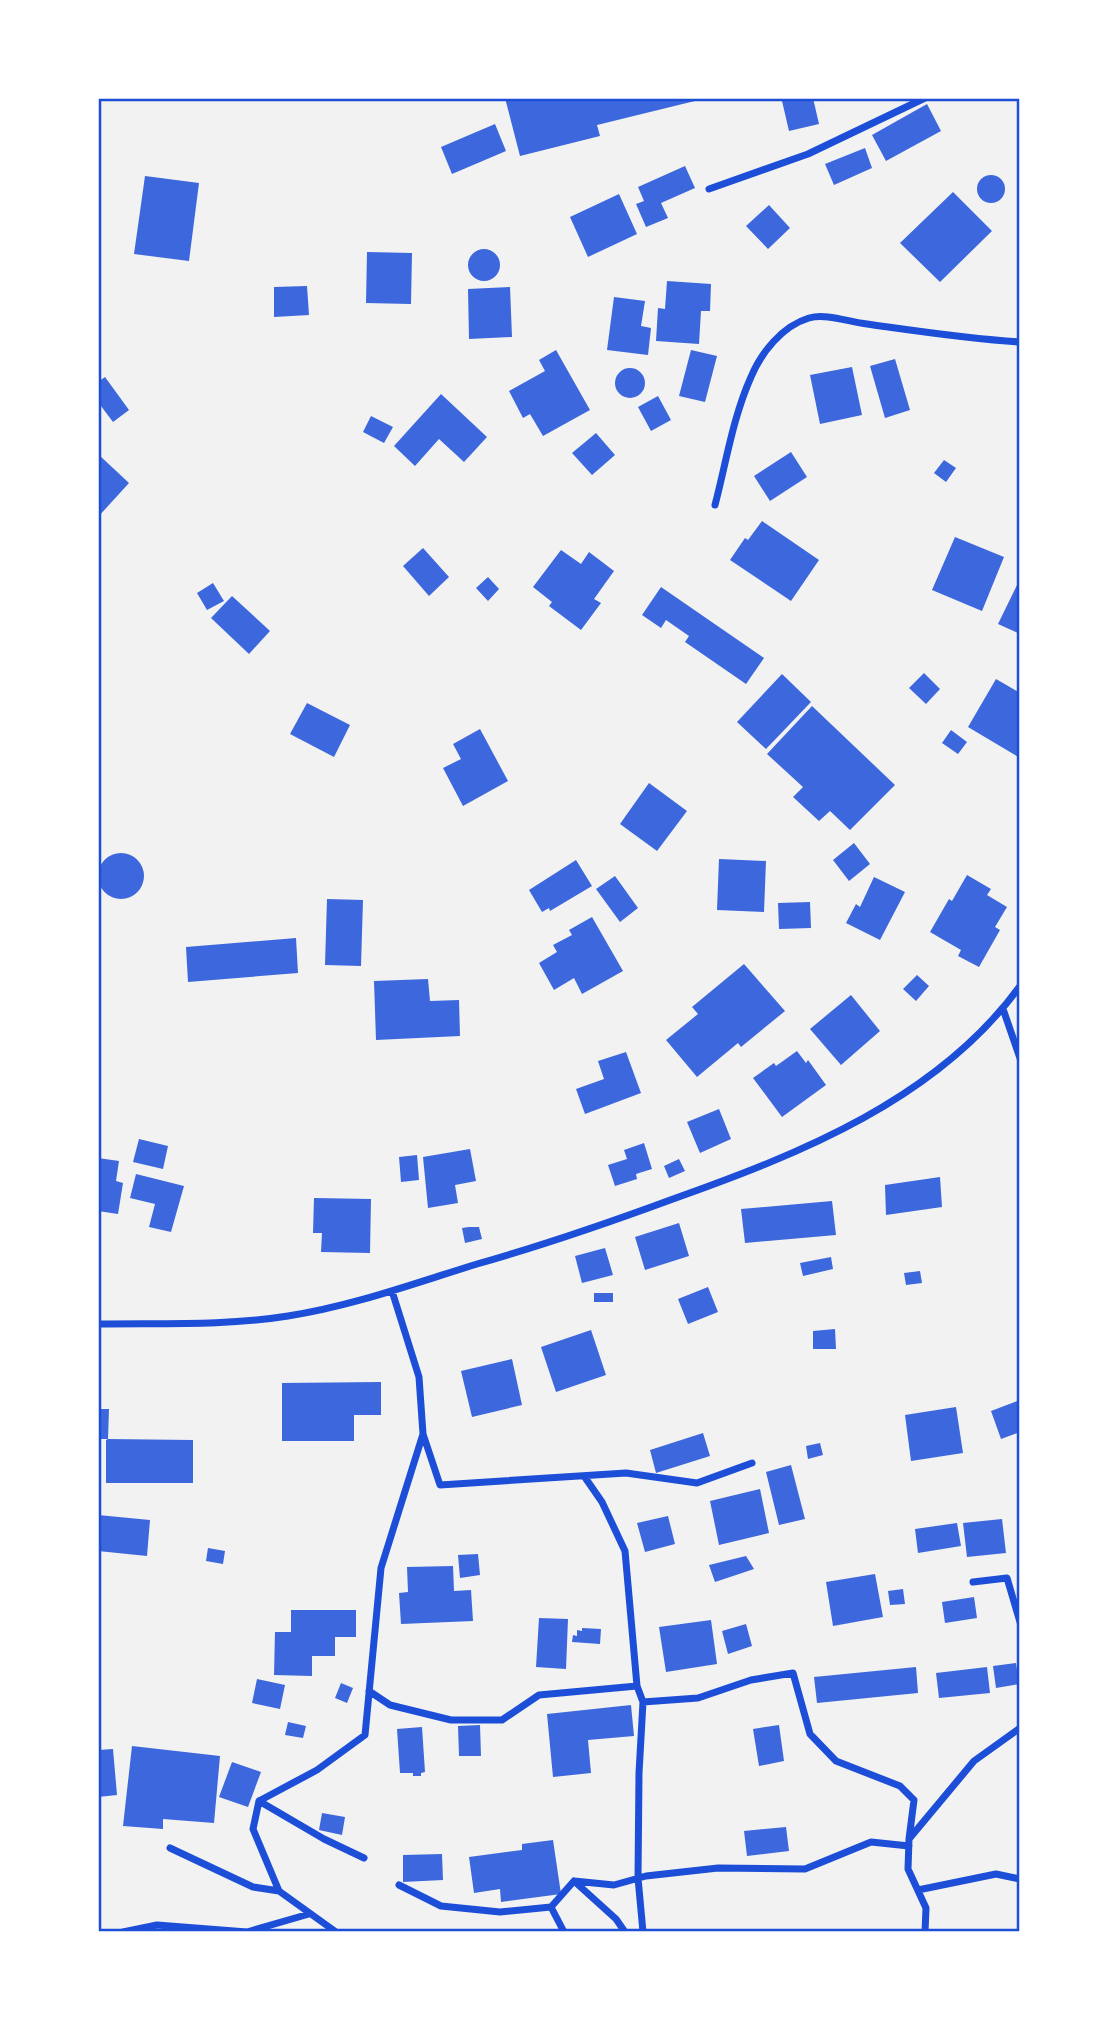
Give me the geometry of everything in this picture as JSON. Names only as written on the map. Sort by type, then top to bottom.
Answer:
[{"type":"street","points":[[709,189],[808,154],[925,98]]},
{"type":"street","points":[[715,505],[751,376],[765,351],[796,324],[810,317],[828,317],[930,333],[1020,342]]},
{"type":"street","points":[[98,1324],[242,1321],[347,1304],[569,1237],[726,1181],[804,1149],[878,1110],[935,1072],[1003,1009],[1020,986]]},
{"type":"street","points":[[1003,1009],[1020,1058]]},
{"type":"street","points":[[391,1291],[419,1377],[423,1434],[440,1485],[626,1473],[697,1483],[752,1463]]},
{"type":"street","points":[[279,1891],[253,1829],[259,1801],[317,1770],[365,1735],[381,1568],[423,1434]]},
{"type":"street","points":[[584,1476],[602,1502],[625,1550],[637,1686],[643,1702],[638,1878],[643,1932]]},
{"type":"street","points":[[973,1582],[1007,1577],[1020,1622]]},
{"type":"street","points":[[643,1702],[698,1698],[751,1680],[793,1673],[810,1734],[836,1761],[900,1786],[914,1800],[908,1869],[926,1908],[925,1932]]},
{"type":"street","points":[[369,1691],[390,1705],[452,1720],[502,1720],[539,1695],[637,1686]]},
{"type":"street","points":[[909,1843],[974,1761],[1020,1728]]},
{"type":"street","points":[[259,1801],[324,1839],[364,1858]]},
{"type":"street","points":[[574,1881],[614,1885],[638,1878],[718,1868],[805,1869],[871,1842],[909,1843]]},
{"type":"street","points":[[170,1848],[253,1887],[279,1891],[336,1932]]},
{"type":"street","points":[[918,1890],[996,1874],[1020,1879]]},
{"type":"street","points":[[399,1885],[441,1906],[500,1912],[551,1907],[574,1881]]},
{"type":"street","points":[[574,1881],[616,1919],[625,1932]]},
{"type":"street","points":[[551,1907],[564,1932]]},
{"type":"street","points":[[122,1932],[157,1925],[181,1929],[247,1932],[309,1914]]},
{"type":"building","points":[[505,98],[703,99],[597,125],[600,136],[520,156]]},
{"type":"building","points":[[813,98],[819,124],[789,131],[782,101]]},
{"type":"building","points":[[927,104],[941,131],[886,161],[872,135]]},
{"type":"building","points":[[495,124],[506,151],[452,174],[441,147]]},
{"type":"building","points":[[865,148],[872,168],[834,185],[825,164]]},
{"type":"building","points":[[685,166],[695,188],[661,203],[668,218],[646,227],[636,204],[644,201],[638,187]]},
{"type":"building","points":[[991,175],[1001,179],[1005,189],[1001,199],[991,203],[981,199],[977,189],[981,179]]},
{"type":"building","points":[[145,176],[199,183],[189,261],[134,254]]},
{"type":"building","points":[[953,192],[992,231],[940,282],[900,243]]},
{"type":"building","points":[[619,194],[637,234],[588,257],[570,217]]},
{"type":"building","points":[[769,205],[790,228],[768,249],[746,226]]},
{"type":"building","points":[[484,249],[496,253],[500,265],[496,277],[484,281],[472,277],[468,265],[472,253]]},
{"type":"building","points":[[367,252],[412,253],[411,304],[366,303]]},
{"type":"building","points":[[667,281],[711,284],[710,311],[701,311],[699,344],[656,341],[658,308],[665,309]]},
{"type":"building","points":[[307,286],[309,315],[274,317],[274,287]]},
{"type":"building","points":[[510,287],[512,337],[469,339],[468,289]]},
{"type":"building","points":[[614,297],[645,301],[641,326],[651,328],[648,355],[607,350]]},
{"type":"building","points":[[556,350],[590,410],[543,436],[530,414],[523,418],[509,391],[545,371],[539,360]]},
{"type":"building","points":[[691,350],[717,356],[705,402],[679,396]]},
{"type":"building","points":[[895,359],[910,410],[885,418],[870,366]]},
{"type":"building","points":[[852,367],[862,415],[820,424],[810,375]]},
{"type":"building","points":[[630,368],[641,372],[645,383],[641,394],[630,398],[619,394],[615,383],[619,372]]},
{"type":"building","points":[[105,377],[129,410],[113,422],[98,402],[98,382]]},
{"type":"building","points":[[441,394],[487,437],[464,462],[439,439],[415,466],[394,446]]},
{"type":"building","points":[[658,396],[671,420],[651,431],[638,407]]},
{"type":"building","points":[[371,416],[393,427],[384,443],[363,432]]},
{"type":"building","points":[[596,433],[615,455],[592,475],[572,453]]},
{"type":"building","points":[[791,452],[807,477],[770,501],[754,476]]},
{"type":"building","points":[[98,454],[129,483],[98,517]]},
{"type":"building","points":[[944,460],[956,468],[946,482],[934,473]]},
{"type":"building","points":[[762,521],[819,560],[791,601],[730,560],[745,538],[748,540]]},
{"type":"building","points":[[955,537],[1004,557],[982,611],[932,590]]},
{"type":"building","points":[[423,548],[449,577],[429,596],[403,566]]},
{"type":"building","points":[[561,550],[581,564],[589,552],[614,571],[594,599],[601,603],[581,630],[549,606],[552,602],[533,587]]},
{"type":"building","points":[[488,577],[499,589],[488,601],[476,588]]},
{"type":"building","points":[[1020,579],[1020,634],[998,624]]},
{"type":"building","points":[[213,583],[224,601],[207,610],[197,593]]},
{"type":"building","points":[[661,587],[764,658],[746,684],[685,642],[689,636],[666,620],[661,628],[642,615]]},
{"type":"building","points":[[232,596],[270,631],[249,654],[211,618]]},
{"type":"building","points":[[924,673],[940,689],[926,704],[909,688]]},
{"type":"building","points":[[782,674],[811,702],[766,749],[737,722]]},
{"type":"building","points":[[996,679],[1020,693],[1020,758],[968,727]]},
{"type":"building","points":[[307,703],[350,725],[334,757],[290,734]]},
{"type":"building","points":[[812,706],[895,785],[850,830],[830,811],[819,821],[793,797],[803,787],[767,754]]},
{"type":"building","points":[[480,729],[508,781],[463,806],[443,768],[461,759],[453,744]]},
{"type":"building","points":[[951,730],[967,742],[958,754],[942,743]]},
{"type":"building","points":[[649,783],[687,811],[657,851],[620,824]]},
{"type":"building","points":[[854,843],[870,864],[849,881],[833,860]]},
{"type":"building","points":[[121,853],[137,860],[144,876],[137,892],[121,899],[105,892],[98,876],[105,860]]},
{"type":"building","points":[[719,859],[766,861],[764,912],[717,910]]},
{"type":"building","points":[[576,860],[592,886],[550,911],[549,908],[542,912],[529,890]]},
{"type":"building","points":[[967,875],[991,889],[987,895],[1007,907],[995,927],[1000,930],[979,967],[958,956],[961,950],[930,932]]},
{"type":"building","points":[[615,876],[638,908],[620,922],[596,889]]},
{"type":"building","points":[[874,877],[905,892],[880,940],[846,923],[856,904],[860,907]]},
{"type":"building","points":[[327,899],[363,900],[361,966],[325,965]]},
{"type":"building","points":[[810,902],[811,928],[779,929],[778,903]]},
{"type":"building","points":[[592,917],[623,971],[582,994],[574,978],[554,990],[539,963],[557,952],[553,945],[572,935],[569,930]]},
{"type":"building","points":[[296,938],[298,973],[188,982],[186,947]]},
{"type":"building","points":[[744,964],[785,1011],[741,1047],[738,1043],[697,1077],[666,1040],[698,1014],[692,1007]]},
{"type":"building","points":[[917,975],[929,986],[916,1001],[903,989]]},
{"type":"building","points":[[428,979],[430,1001],[459,1000],[460,1036],[376,1040],[374,981]]},
{"type":"building","points":[[851,995],[880,1031],[841,1065],[810,1029]]},
{"type":"building","points":[[797,1051],[806,1063],[808,1060],[826,1085],[782,1117],[753,1078]]},
{"type":"building","points":[[626,1052],[641,1093],[585,1114],[576,1089],[604,1079],[598,1061]]},
{"type":"building","points":[[719,1109],[731,1139],[700,1153],[687,1122]]},
{"type":"building","points":[[139,1139],[168,1146],[163,1169],[133,1162]]},
{"type":"building","points":[[644,1143],[652,1169],[636,1174],[637,1179],[615,1186],[608,1165],[627,1159],[624,1150]]},
{"type":"building","points":[[470,1149],[476,1181],[455,1185],[458,1203],[428,1208],[423,1157]]},
{"type":"building","points":[[417,1155],[419,1180],[401,1182],[399,1157]]},
{"type":"building","points":[[98,1158],[119,1161],[116,1181],[123,1183],[118,1214],[98,1211]]},
{"type":"building","points":[[679,1159],[685,1171],[669,1178],[664,1166]]},
{"type":"building","points":[[136,1174],[184,1186],[171,1232],[149,1227],[155,1204],[130,1198]]},
{"type":"building","points":[[940,1177],[942,1207],[886,1215],[885,1185]]},
{"type":"building","points":[[314,1198],[371,1199],[370,1253],[321,1252],[322,1233],[313,1233]]},
{"type":"building","points":[[832,1201],[836,1235],[745,1243],[741,1209]]},
{"type":"building","points":[[679,1223],[689,1256],[645,1270],[635,1237]]},
{"type":"building","points":[[479,1227],[482,1239],[465,1243],[462,1228]]},
{"type":"building","points":[[605,1248],[613,1275],[582,1283],[575,1256]]},
{"type":"building","points":[[831,1257],[833,1269],[803,1276],[800,1263]]},
{"type":"building","points":[[920,1271],[922,1283],[906,1285],[904,1273]]},
{"type":"building","points":[[708,1287],[718,1312],[688,1324],[678,1299]]},
{"type":"building","points":[[594,1293],[613,1293],[613,1302],[594,1302]]},
{"type":"building","points":[[835,1329],[836,1349],[813,1349],[813,1331]]},
{"type":"building","points":[[591,1330],[606,1375],[556,1392],[541,1347]]},
{"type":"building","points":[[512,1359],[522,1405],[472,1417],[461,1371]]},
{"type":"building","points":[[381,1382],[381,1415],[354,1415],[354,1441],[282,1441],[282,1383]]},
{"type":"building","points":[[1020,1400],[1020,1432],[1001,1439],[991,1411]]},
{"type":"building","points":[[956,1407],[963,1453],[911,1461],[905,1415]]},
{"type":"building","points":[[98,1409],[109,1409],[108,1439],[98,1439]]},
{"type":"building","points":[[703,1433],[710,1456],[656,1473],[650,1450]]},
{"type":"building","points":[[108,1439],[193,1440],[193,1483],[106,1483]]},
{"type":"building","points":[[820,1443],[823,1455],[808,1459],[806,1446]]},
{"type":"building","points":[[791,1465],[805,1519],[779,1525],[766,1472]]},
{"type":"building","points":[[760,1489],[769,1533],[719,1545],[710,1501]]},
{"type":"building","points":[[98,1515],[150,1520],[147,1556],[98,1551]]},
{"type":"building","points":[[668,1516],[675,1544],[645,1552],[637,1523]]},
{"type":"building","points":[[1002,1519],[1006,1553],[967,1557],[963,1523]]},
{"type":"building","points":[[957,1523],[961,1546],[918,1553],[915,1529]]},
{"type":"building","points":[[208,1548],[225,1551],[223,1564],[206,1561]]},
{"type":"building","points":[[478,1554],[480,1575],[460,1578],[458,1555]]},
{"type":"building","points":[[746,1556],[754,1569],[715,1582],[709,1565]]},
{"type":"building","points":[[453,1566],[454,1591],[471,1590],[473,1621],[401,1624],[399,1593],[408,1592],[407,1567]]},
{"type":"building","points":[[875,1574],[883,1617],[833,1626],[826,1582]]},
{"type":"building","points":[[903,1589],[905,1604],[890,1605],[888,1591]]},
{"type":"building","points":[[974,1597],[977,1618],[945,1623],[942,1602]]},
{"type":"building","points":[[291,1610],[356,1610],[356,1637],[335,1637],[335,1656],[312,1656],[312,1676],[274,1675],[275,1632],[291,1632]]},
{"type":"building","points":[[539,1618],[568,1619],[566,1669],[536,1667]]},
{"type":"building","points":[[711,1620],[717,1664],[666,1672],[659,1627]]},
{"type":"building","points":[[746,1624],[752,1646],[728,1654],[722,1631]]},
{"type":"building","points":[[582,1628],[601,1629],[600,1644],[572,1642],[573,1635],[577,1636],[577,1630],[582,1631]]},
{"type":"building","points":[[1016,1663],[1019,1684],[996,1688],[993,1666]]},
{"type":"building","points":[[916,1667],[918,1693],[817,1703],[814,1677]]},
{"type":"building","points":[[987,1667],[990,1693],[939,1698],[936,1673]]},
{"type":"building","points":[[257,1679],[285,1685],[280,1709],[252,1703]]},
{"type":"building","points":[[341,1683],[353,1688],[347,1703],[335,1698]]},
{"type":"building","points":[[631,1705],[634,1736],[588,1740],[591,1773],[553,1777],[547,1714]]},
{"type":"building","points":[[288,1722],[306,1726],[303,1738],[285,1735]]},
{"type":"building","points":[[480,1725],[481,1756],[459,1756],[458,1726]]},
{"type":"building","points":[[779,1725],[784,1761],[759,1766],[753,1729]]},
{"type":"building","points":[[422,1727],[425,1772],[421,1773],[421,1776],[400,1773],[397,1729]]},
{"type":"building","points":[[132,1746],[220,1756],[214,1823],[163,1819],[163,1829],[123,1826]]},
{"type":"building","points":[[113,1749],[117,1795],[98,1797],[98,1750]]},
{"type":"building","points":[[232,1762],[261,1772],[248,1807],[219,1797]]},
{"type":"building","points":[[322,1813],[345,1817],[342,1835],[319,1830]]},
{"type":"building","points":[[786,1827],[789,1851],[747,1856],[744,1831]]},
{"type":"building","points":[[553,1840],[561,1894],[501,1902],[500,1889],[474,1893],[469,1857],[522,1850],[522,1844]]},
{"type":"building","points":[[442,1854],[443,1880],[403,1882],[403,1855]]}]
